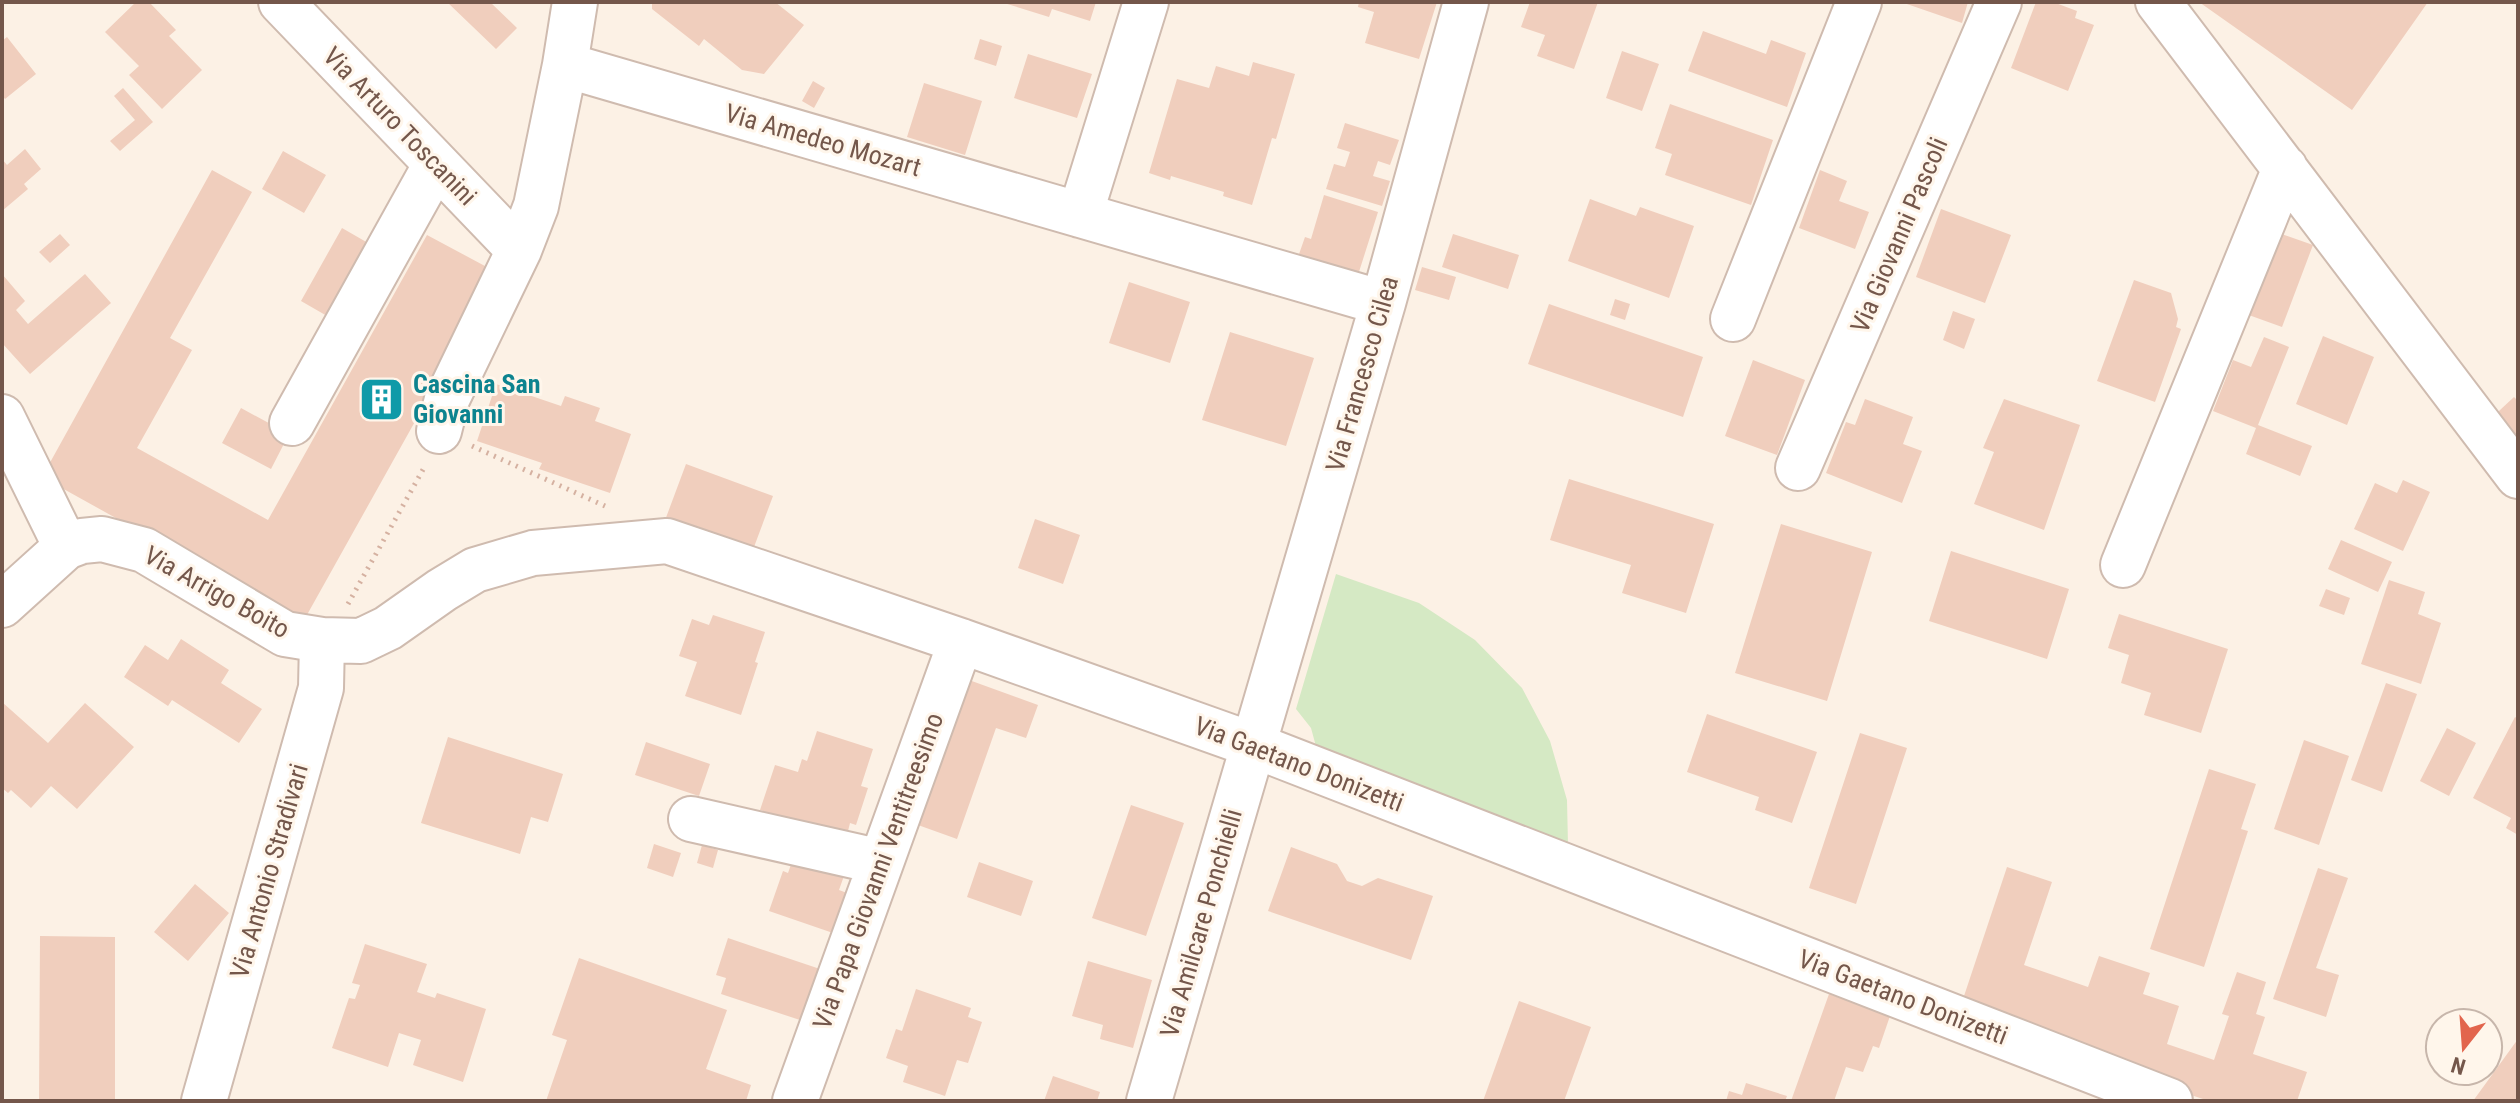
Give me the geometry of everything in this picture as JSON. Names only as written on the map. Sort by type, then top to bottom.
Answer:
[{"type":"street","name":"Via Arturo Toscanini","points":[[281,2],[519,250]]},
{"type":"street","points":[[439,431],[447,399],[519,250],[536,206],[575,2]]},
{"type":"street","points":[[1080,215],[1146,2]]},
{"type":"street","name":"Via Francesco Cilea","points":[[1253,745],[1383,303],[1466,2]]},
{"type":"street","points":[[1733,319],[1859,2]]},
{"type":"street","name":"Via Giovanni Pascoli","points":[[1798,468],[1999,2]]},
{"type":"street","points":[[2158,2],[2518,476]]},
{"type":"street","name":"Via Amedeo Mozart","points":[[565,65],[1383,303]]},
{"type":"street","points":[[292,423],[436,164]]},
{"type":"street","points":[[2123,565],[2285,168]]},
{"type":"street","points":[[2,417],[66,547],[2,605]]},
{"type":"street","name":"Via Arrigo Boito","points":[[66,547],[102,539],[144,550],[285,634],[334,623]]},
{"type":"street","name":"Via Gaetano Donizetti","points":[[334,623],[361,641],[388,628],[475,570],[533,553],[667,541],[1253,745],[2170,1101]]},
{"type":"street","name":"Via Antonio Stradivari","points":[[204,1101],[321,688],[334,623]]},
{"type":"street","name":"Via Papa Giovanni Ventitreesimo","points":[[795,1101],[961,641]]},
{"type":"street","name":"Via Amilcare Ponchielli","points":[[1149,1101],[1253,745]]},
{"type":"street","points":[[691,819],[881,862]]},
{"type":"path","points":[[334,623],[422,473],[439,431],[611,508]]},
{"type":"green space","points":[[1336,574],[1419,603],[1475,640],[1522,688],[1550,741],[1567,800],[1568,845],[1317,750],[1311,728],[1296,709]]},
{"type":"building","points":[[136,2],[149,2],[176,30],[169,36],[202,70],[162,109],[129,75],[139,66],[105,32]]},
{"type":"building","points":[[447,2],[490,2],[517,28],[496,49]]},
{"type":"building","points":[[652,2],[775,2],[804,25],[764,74],[742,70],[704,39],[699,46],[652,9]]},
{"type":"building","points":[[1096,2],[1090,21],[1052,9],[1049,17],[1004,3]]},
{"type":"building","points":[[1359,2],[1437,2],[1419,59],[1365,43],[1374,12],[1358,7]]},
{"type":"building","points":[[1530,2],[1598,2],[1574,69],[1537,56],[1545,35],[1521,27]]},
{"type":"building","points":[[1901,2],[1968,2],[1962,23]]},
{"type":"building","points":[[2036,2],[2053,2],[2077,11],[2075,18],[2094,25],[2068,91],[2011,68]]},
{"type":"building","points":[[2199,2],[2428,2],[2352,110]]},
{"type":"building","points":[[1703,31],[1766,54],[1771,40],[1806,53],[1787,107],[1688,71]]},
{"type":"building","points":[[7,37],[36,74],[5,99],[2,95],[2,41]]},
{"type":"building","points":[[980,39],[1002,46],[996,66],[974,59]]},
{"type":"building","points":[[1622,51],[1659,64],[1642,111],[1606,98]]},
{"type":"building","points":[[1028,54],[1092,74],[1077,118],[1014,98]]},
{"type":"building","points":[[1253,62],[1295,74],[1252,205],[1223,196],[1224,192],[1171,176],[1170,180],[1149,173],[1177,79],[1209,88],[1216,66],[1249,76]]},
{"type":"building","points":[[813,81],[825,88],[814,108],[802,101]]},
{"type":"building","points":[[924,83],[982,101],[965,155],[907,137]]},
{"type":"building","points":[[123,88],[153,122],[120,151],[110,141],[135,120],[114,96]]},
{"type":"building","points":[[1670,104],[1773,140],[1751,205],[1665,175],[1672,154],[1655,148]]},
{"type":"building","points":[[1345,123],[1399,140],[1390,165],[1378,161],[1373,176],[1390,181],[1382,206],[1326,189],[1334,164],[1345,167],[1350,152],[1337,148]]},
{"type":"building","points":[[25,149],[41,169],[24,184],[28,189],[2,211],[2,159],[7,165]]},
{"type":"building","points":[[283,151],[326,175],[304,213],[262,189]]},
{"type":"building","name":"Cascina San Giovanni","points":[[212,170],[252,192],[170,338],[192,350],[137,448],[268,520],[427,235],[498,273],[303,622],[42,477]]},
{"type":"building","points":[[1820,170],[1847,181],[1839,201],[1869,212],[1855,249],[1799,228]]},
{"type":"building","points":[[1324,195],[1378,212],[1358,275],[1298,257],[1305,237],[1311,239]]},
{"type":"building","points":[[1590,199],[1636,216],[1640,207],[1694,226],[1669,298],[1568,261]]},
{"type":"building","points":[[1941,209],[2011,235],[1985,303],[1916,277]]},
{"type":"building","points":[[342,228],[375,247],[334,320],[301,301]]},
{"type":"building","points":[[2276,232],[2313,245],[2282,327],[2246,314]]},
{"type":"building","points":[[60,234],[70,245],[50,263],[39,252]]},
{"type":"building","points":[[1453,234],[1519,255],[1508,289],[1442,267]]},
{"type":"building","points":[[1422,267],[1456,277],[1449,300],[1415,290]]},
{"type":"building","points":[[2,274],[25,301],[16,310],[28,324],[85,274],[111,303],[30,374],[2,343]]},
{"type":"building","points":[[2134,280],[2171,293],[2178,319],[2176,327],[2181,329],[2155,402],[2097,381]]},
{"type":"building","points":[[1129,282],[1190,302],[1170,363],[1109,343]]},
{"type":"building","points":[[1615,299],[1630,304],[1625,320],[1610,315]]},
{"type":"building","points":[[1549,304],[1703,357],[1683,417],[1528,364]]},
{"type":"building","points":[[1953,311],[1975,319],[1964,349],[1943,340]]},
{"type":"building","points":[[1230,332],[1314,358],[1286,446],[1202,420]]},
{"type":"building","points":[[2323,336],[2374,357],[2347,425],[2296,404]]},
{"type":"building","points":[[2264,337],[2289,347],[2258,425],[2312,446],[2300,476],[2246,454],[2256,428],[2213,411],[2233,360],[2251,367]]},
{"type":"building","points":[[1753,360],[1805,380],[1777,455],[1725,436]]},
{"type":"building","points":[[496,384],[561,406],[565,396],[600,408],[595,421],[631,434],[610,493],[539,469],[542,463],[477,441]]},
{"type":"building","points":[[2514,397],[2518,401],[2518,456],[2486,423]]},
{"type":"building","points":[[1865,399],[1913,417],[1903,444],[1922,451],[1902,503],[1826,473],[1846,422],[1855,425]]},
{"type":"building","points":[[2004,399],[2080,425],[2044,530],[1974,504],[1994,452],[1983,448]]},
{"type":"building","points":[[241,408],[289,434],[271,469],[222,443]]},
{"type":"building","points":[[686,464],[773,496],[751,555],[664,523]]},
{"type":"building","points":[[1569,479],[1714,524],[1686,613],[1622,593],[1631,565],[1550,540]]},
{"type":"building","points":[[2403,480],[2430,492],[2403,551],[2354,529],[2375,483],[2397,493]]},
{"type":"building","points":[[1035,519],[1080,535],[1063,584],[1018,568]]},
{"type":"building","points":[[1781,524],[1872,552],[1827,701],[1735,673]]},
{"type":"building","points":[[2341,540],[2392,562],[2378,592],[2328,569]]},
{"type":"building","points":[[1951,551],[2069,589],[2047,659],[1929,621]]},
{"type":"building","points":[[2389,580],[2425,592],[2418,614],[2441,623],[2421,684],[2361,664]]},
{"type":"building","points":[[2326,589],[2350,598],[2344,615],[2319,606]]},
{"type":"building","points":[[2119,614],[2228,649],[2201,733],[2144,715],[2151,693],[2121,683],[2129,655],[2108,648]]},
{"type":"building","points":[[713,615],[765,632],[741,715],[685,696],[697,662],[679,656],[692,619],[709,625]]},
{"type":"building","points":[[181,639],[229,670],[221,683],[262,709],[239,743],[172,700],[168,706],[124,677],[145,645],[168,660]]},
{"type":"building","points":[[969,680],[1038,705],[1026,738],[996,728],[957,839],[918,825]]},
{"type":"building","points":[[2386,683],[2417,694],[2382,792],[2351,780]]},
{"type":"building","points":[[2,702],[48,743],[85,703],[134,747],[77,809],[51,786],[31,808],[11,790],[8,793],[2,788]]},
{"type":"building","points":[[1707,714],[1817,752],[1792,823],[1755,810],[1759,797],[1687,772]]},
{"type":"building","points":[[2515,717],[2518,719],[2518,835],[2506,828],[2511,818],[2473,798]]},
{"type":"building","points":[[2447,728],[2476,743],[2449,796],[2420,781]]},
{"type":"building","points":[[817,731],[873,749],[861,786],[868,788],[856,825],[850,823],[846,839],[760,810],[775,765],[798,772],[802,759],[807,761]]},
{"type":"building","points":[[1860,733],[1907,748],[1856,904],[1809,888]]},
{"type":"building","points":[[448,737],[563,774],[548,822],[531,817],[520,854],[421,823]]},
{"type":"building","points":[[2304,740],[2349,756],[2319,845],[2274,829]]},
{"type":"building","points":[[646,742],[710,764],[699,796],[635,775]]},
{"type":"building","points":[[2209,769],[2256,784],[2241,829],[2248,831],[2204,967],[2150,949]]},
{"type":"building","points":[[1131,805],[1184,823],[1146,936],[1092,918]]},
{"type":"building","points":[[654,844],[681,853],[673,877],[647,868]]},
{"type":"building","points":[[702,845],[718,850],[713,868],[697,863]]},
{"type":"building","points":[[1291,847],[1337,864],[1347,881],[1362,886],[1378,878],[1433,896],[1411,960],[1268,911]]},
{"type":"building","points":[[794,856],[845,873],[839,890],[847,893],[833,933],[769,911],[783,871],[788,873]]},
{"type":"building","points":[[979,862],[1033,881],[1021,916],[967,897]]},
{"type":"building","points":[[2007,867],[2052,882],[2024,965],[2088,987],[2099,956],[2150,973],[2143,994],[2179,1006],[2167,1044],[2214,1060],[2229,1016],[2222,1014],[2237,972],[2266,982],[2256,1014],[2265,1017],[2253,1054],[2307,1072],[2297,1101],[2209,1101],[2104,1066],[2108,1053],[2027,1026],[1959,1011]]},
{"type":"building","points":[[2318,868],[2348,878],[2316,968],[2339,975],[2326,1017],[2273,999]]},
{"type":"building","points":[[195,884],[229,913],[188,961],[154,932]]},
{"type":"building","points":[[40,936],[115,937],[115,1101],[39,1101]]},
{"type":"building","points":[[728,938],[820,969],[803,1021],[721,994],[726,978],[716,975]]},
{"type":"building","points":[[365,944],[427,964],[417,992],[435,998],[437,993],[486,1009],[463,1082],[413,1065],[421,1040],[399,1033],[388,1067],[332,1048],[349,998],[355,999],[360,985],[352,983]]},
{"type":"building","points":[[579,958],[727,1010],[706,1069],[751,1085],[746,1101],[546,1101],[567,1040],[552,1035]]},
{"type":"building","points":[[1088,961],[1152,980],[1133,1048],[1100,1039],[1103,1025],[1072,1016]]},
{"type":"building","points":[[916,989],[971,1008],[968,1017],[982,1022],[968,1063],[957,1060],[945,1096],[903,1082],[908,1066],[886,1058],[896,1029],[902,1031]]},
{"type":"building","points":[[1829,994],[1890,1016],[1879,1048],[1873,1046],[1863,1072],[1846,1067],[1834,1101],[1791,1101]]},
{"type":"building","points":[[1519,1001],[1591,1027],[1564,1101],[1483,1101]]},
{"type":"building","points":[[2518,1039],[2516,1101],[2473,1101],[2483,1087],[2504,1087],[2504,1058]]},
{"type":"building","points":[[1053,1076],[1100,1092],[1097,1101],[1044,1101]]},
{"type":"building","points":[[1746,1083],[1787,1096],[1785,1101],[1726,1101],[1729,1091],[1742,1095]]},
{"type":"place","name":"Cascina San Giovanni","points":[[382,399]]}]
